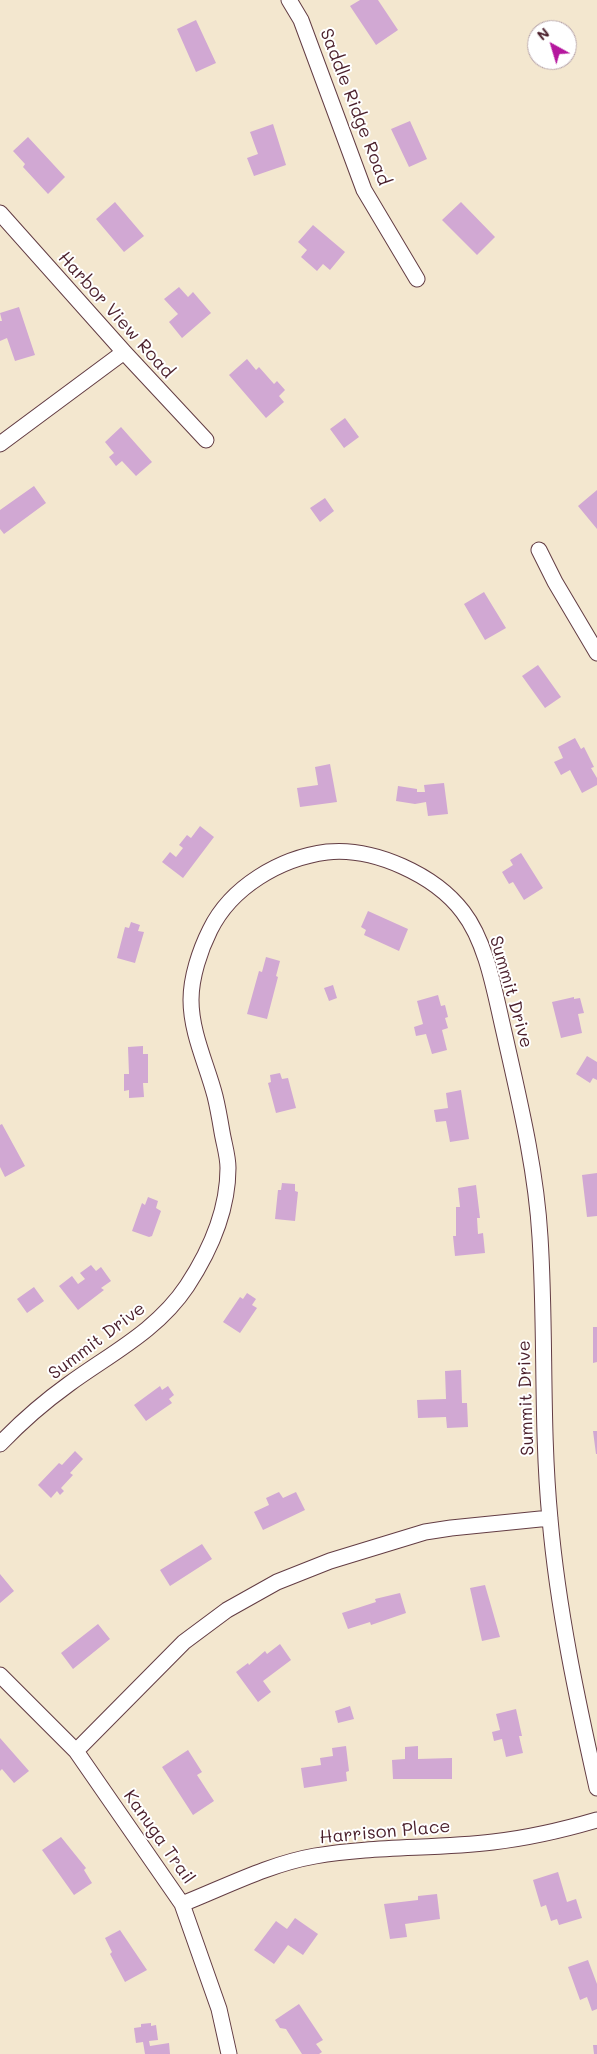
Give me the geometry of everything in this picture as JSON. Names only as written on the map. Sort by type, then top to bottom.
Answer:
[{"type":"street","name":"Saddle Ridge Road","points":[[289,0],[302,20],[364,190],[417,279]]},
{"type":"street","name":"Harbor View Road","points":[[0,213],[124,352],[206,440]]},
{"type":"street","points":[[0,444],[124,352]]},
{"type":"street","points":[[539,550],[555,582],[597,653]]},
{"type":"street","name":"Summit Drive","points":[[0,1444],[18,1425],[68,1385],[139,1337],[162,1317],[186,1288],[213,1240],[225,1204],[228,1165],[216,1099],[193,1020],[191,997],[198,959],[209,930],[220,912],[251,882],[269,871],[299,859],[328,852],[352,853],[383,860],[417,872],[443,889],[466,914],[484,955],[527,1133],[540,1235],[545,1449],[550,1518],[558,1591],[575,1689],[597,1788]]},
{"type":"street","points":[[76,1751],[184,1642],[226,1610],[277,1582],[330,1561],[425,1532],[550,1518]]},
{"type":"street","name":"Kanuga Trail","points":[[0,1674],[76,1751],[182,1904],[219,2009],[229,2054]]},
{"type":"street","name":"Harrison Place","points":[[182,1904],[280,1865],[316,1856],[352,1851],[493,1842],[547,1834],[597,1820]]},
{"type":"building","points":[[360,0],[378,0],[398,30],[376,45],[350,6]]},
{"type":"building","points":[[196,20],[216,63],[196,72],[177,29]]},
{"type":"building","points":[[410,121],[427,159],[409,167],[391,129]]},
{"type":"building","points":[[273,124],[286,165],[254,176],[247,158],[258,154],[250,132]]},
{"type":"building","points":[[28,137],[65,177],[48,194],[23,167],[25,164],[13,151]]},
{"type":"building","points":[[115,202],[144,236],[124,252],[96,219]]},
{"type":"building","points":[[461,202],[495,237],[477,255],[442,220]]},
{"type":"building","points":[[313,225],[345,252],[330,270],[323,264],[317,271],[301,257],[307,250],[298,242]]},
{"type":"building","points":[[179,287],[188,297],[193,292],[211,313],[182,338],[169,322],[178,314],[164,299]]},
{"type":"building","points":[[19,307],[35,355],[15,361],[7,338],[0,341],[0,321],[2,321],[0,313]]},
{"type":"building","points":[[247,359],[256,370],[259,367],[274,384],[277,381],[285,390],[279,396],[284,402],[266,418],[229,375]]},
{"type":"building","points":[[345,418],[359,437],[344,448],[330,429]]},
{"type":"building","points":[[121,427],[152,462],[136,476],[122,461],[116,466],[109,457],[114,453],[105,442]]},
{"type":"building","points":[[34,486],[46,503],[4,534],[0,529],[0,510]]},
{"type":"building","points":[[597,490],[597,529],[578,506]]},
{"type":"building","points":[[325,498],[334,511],[320,522],[310,508]]},
{"type":"building","points":[[484,592],[506,628],[485,640],[464,604]]},
{"type":"building","points":[[538,665],[561,697],[545,708],[522,676]]},
{"type":"building","points":[[575,738],[581,749],[584,747],[594,767],[591,768],[597,778],[597,785],[582,793],[570,770],[561,775],[554,762],[563,758],[558,747]]},
{"type":"building","points":[[330,764],[337,802],[300,807],[297,788],[318,785],[315,767]]},
{"type":"building","points":[[444,783],[448,814],[428,816],[426,802],[415,804],[396,801],[398,786],[417,789],[417,792],[425,792],[424,785]]},
{"type":"building","points":[[200,826],[214,837],[183,878],[162,862],[170,852],[176,857],[183,848],[179,845],[187,835],[191,838]]},
{"type":"building","points":[[521,853],[543,888],[524,900],[513,882],[509,884],[502,872],[513,865],[510,860]]},
{"type":"building","points":[[368,911],[408,929],[399,951],[364,935],[366,930],[361,927]]},
{"type":"building","points":[[131,922],[140,925],[138,931],[144,932],[135,963],[117,958],[125,927],[129,928]]},
{"type":"building","points":[[266,957],[280,961],[276,976],[278,977],[267,1019],[247,1014],[259,971],[262,972]]},
{"type":"building","points":[[333,985],[337,998],[329,1001],[324,988]]},
{"type":"building","points":[[438,995],[441,1006],[445,1005],[448,1017],[445,1018],[448,1028],[442,1030],[447,1050],[432,1054],[426,1034],[416,1036],[414,1027],[423,1024],[417,1001]]},
{"type":"building","points":[[574,997],[574,999],[580,998],[584,1013],[578,1014],[582,1033],[561,1038],[552,1002]]},
{"type":"building","points":[[143,1046],[143,1054],[148,1054],[148,1083],[143,1083],[144,1097],[129,1098],[129,1090],[124,1091],[124,1074],[129,1074],[128,1047]]},
{"type":"building","points":[[587,1056],[597,1062],[597,1080],[593,1078],[590,1083],[576,1074]]},
{"type":"building","points":[[280,1073],[282,1079],[288,1078],[296,1108],[276,1113],[268,1083],[271,1082],[270,1075]]},
{"type":"building","points":[[461,1090],[469,1139],[450,1142],[446,1121],[436,1122],[434,1110],[448,1108],[446,1093]]},
{"type":"building","points":[[2,1124],[25,1166],[5,1177],[0,1167],[0,1125]]},
{"type":"building","points":[[597,1173],[597,1216],[587,1217],[582,1175]]},
{"type":"building","points":[[282,1183],[295,1184],[295,1191],[298,1192],[295,1221],[275,1219],[278,1190],[281,1190]]},
{"type":"building","points":[[476,1185],[480,1218],[477,1218],[478,1234],[483,1233],[485,1253],[455,1256],[453,1236],[456,1236],[456,1207],[460,1207],[458,1188]]},
{"type":"building","points":[[148,1197],[158,1201],[156,1208],[161,1211],[152,1236],[149,1237],[132,1231],[142,1203],[145,1205]]},
{"type":"building","points":[[91,1265],[96,1271],[101,1267],[111,1281],[101,1288],[104,1290],[78,1310],[59,1286],[72,1276],[78,1284],[85,1279],[80,1273]]},
{"type":"building","points":[[34,1287],[44,1301],[27,1313],[17,1299]]},
{"type":"building","points":[[247,1293],[256,1299],[252,1305],[257,1308],[240,1333],[223,1322],[240,1297],[243,1299]]},
{"type":"building","points":[[593,1327],[597,1327],[597,1362],[593,1363]]},
{"type":"building","points":[[461,1370],[462,1403],[467,1403],[468,1427],[447,1428],[446,1417],[418,1418],[417,1400],[446,1399],[445,1371]]},
{"type":"building","points":[[160,1386],[162,1390],[168,1386],[174,1395],[169,1399],[172,1403],[146,1421],[134,1405]]},
{"type":"building","points":[[593,1431],[597,1431],[597,1454],[596,1454]]},
{"type":"building","points":[[75,1451],[83,1459],[70,1473],[73,1475],[61,1488],[64,1491],[60,1495],[57,1491],[51,1498],[38,1485],[59,1463],[62,1465]]},
{"type":"building","points":[[279,1492],[283,1498],[296,1492],[305,1510],[263,1530],[254,1512],[269,1505],[266,1498]]},
{"type":"building","points":[[202,1544],[212,1559],[170,1586],[160,1570]]},
{"type":"building","points":[[0,1574],[14,1591],[0,1603]]},
{"type":"building","points":[[485,1585],[500,1637],[482,1641],[470,1588]]},
{"type":"building","points":[[400,1593],[406,1613],[371,1625],[370,1622],[348,1629],[342,1613],[376,1602],[375,1599]]},
{"type":"building","points":[[98,1624],[110,1639],[73,1669],[61,1653]]},
{"type":"building","points":[[280,1644],[291,1660],[263,1681],[271,1692],[258,1702],[236,1672],[248,1663],[249,1665],[265,1651],[267,1654]]},
{"type":"building","points":[[350,1706],[354,1719],[338,1723],[335,1711]]},
{"type":"building","points":[[516,1709],[522,1736],[519,1736],[523,1753],[506,1757],[502,1739],[494,1741],[492,1732],[500,1730],[496,1714]]},
{"type":"building","points":[[0,1738],[29,1771],[14,1783],[2,1769],[0,1771]]},
{"type":"building","points":[[346,1746],[349,1771],[346,1772],[347,1781],[304,1788],[301,1768],[321,1765],[320,1758],[333,1756],[332,1748]]},
{"type":"building","points":[[418,1746],[418,1759],[452,1758],[452,1779],[393,1779],[392,1760],[405,1759],[405,1747]]},
{"type":"building","points":[[188,1750],[202,1772],[197,1775],[214,1801],[193,1815],[162,1767]]},
{"type":"building","points":[[61,1837],[86,1868],[84,1870],[92,1883],[74,1895],[42,1850]]},
{"type":"building","points":[[558,1872],[567,1902],[576,1899],[582,1918],[559,1925],[557,1919],[551,1921],[546,1905],[541,1907],[533,1880]]},
{"type":"building","points":[[437,1894],[440,1919],[405,1924],[407,1937],[390,1939],[384,1904],[418,1900],[418,1896]]},
{"type":"building","points":[[295,1918],[318,1934],[303,1955],[288,1945],[274,1964],[254,1950],[276,1921],[287,1929]]},
{"type":"building","points":[[120,1930],[147,1970],[125,1982],[110,1954],[112,1952],[105,1938]]},
{"type":"building","points":[[588,1960],[597,1984],[597,2009],[592,2011],[587,1997],[580,2000],[568,1967]]},
{"type":"building","points":[[299,2004],[323,2040],[316,2044],[322,2052],[319,2054],[302,2054],[286,2029],[280,2028],[275,2020]]},
{"type":"building","points":[[151,2023],[151,2026],[156,2025],[158,2040],[149,2041],[150,2046],[169,2043],[170,2054],[145,2054],[143,2042],[136,2043],[134,2028],[141,2027],[141,2024]]},
{"type":"building","points":[[593,2045],[597,2045],[597,2054],[594,2054]]}]
